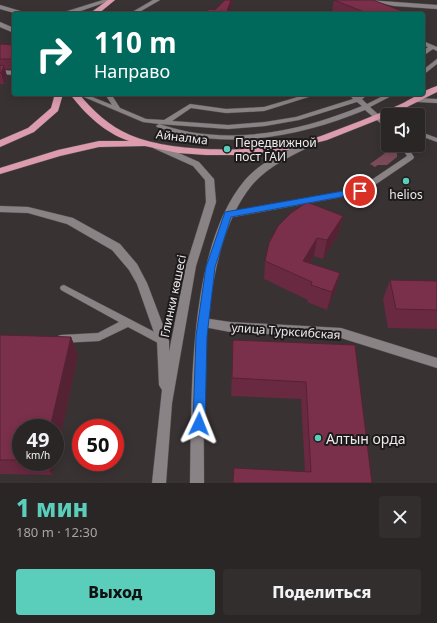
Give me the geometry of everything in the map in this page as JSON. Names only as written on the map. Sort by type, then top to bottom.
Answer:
[{"type":"highway","points":[[95,12],[110,0]]},
{"type":"highway","name":"Айналма","points":[[425,96],[437,89]]},
{"type":"highway","points":[[0,144],[31,130],[55,109],[58,96]]},
{"type":"highway","name":"Айналма","points":[[76,96],[88,111],[108,127],[145,144],[199,152],[225,153],[312,142],[378,118],[425,96]]},
{"type":"highway","points":[[0,171],[58,153],[99,144],[145,144]]},
{"type":"main road","points":[[73,12],[110,0]]},
{"type":"main road","points":[[0,7],[18,12]]},
{"type":"main road","points":[[0,24],[12,30]]},
{"type":"main road","points":[[0,72],[12,73]]},
{"type":"main road","points":[[418,100],[437,101]]},
{"type":"main road","points":[[197,483],[203,323],[211,267],[228,215],[248,183],[278,159],[312,142]]},
{"type":"main road","name":"Глинки көшесі","points":[[156,146],[196,164],[209,179],[211,202],[192,266],[166,403],[159,483]]},
{"type":"main road","points":[[0,209],[28,210],[70,221],[116,247],[133,267],[142,283],[163,341],[166,403]]},
{"type":"main road","name":"улица Турксибская","points":[[203,323],[230,327],[341,334],[437,363]]},
{"type":"lane","points":[[136,12],[157,0]]},
{"type":"lane","points":[[370,0],[394,4],[437,7]]},
{"type":"lane","points":[[425,44],[435,48]]},
{"type":"lane","points":[[425,53],[435,48]]},
{"type":"lane","points":[[425,70],[437,61]]},
{"type":"lane","points":[[85,96],[145,121],[174,131],[210,137],[265,137],[304,128],[367,108],[388,96]]},
{"type":"lane","points":[[109,96],[118,110]]},
{"type":"lane","points":[[163,123],[190,106],[226,111],[264,109],[308,96]]},
{"type":"lane","points":[[145,121],[228,127],[265,124],[310,115],[355,96],[381,121]]},
{"type":"lane","points":[[425,136],[437,140]]},
{"type":"lane","points":[[228,215],[360,191],[410,157],[407,152]]},
{"type":"lane","points":[[64,288],[163,341]]},
{"type":"lane","points":[[59,339],[99,337],[128,322]]},
{"type":"shaded area","points":[[387,152],[397,152],[397,157],[387,165],[378,165],[375,167],[370,164]]},
{"type":"building","points":[[225,0],[231,0],[227,12],[205,12],[210,9],[215,10]]},
{"type":"building","points":[[334,0],[373,0],[402,11],[400,12],[364,12]]},
{"type":"building","points":[[0,44],[12,45],[12,59],[0,59]]},
{"type":"building","points":[[0,65],[4,66],[1,73],[0,73]]},
{"type":"building","points":[[307,202],[343,216],[327,240],[317,238],[303,261],[340,273],[332,292],[311,285],[312,282],[265,261],[269,243],[278,226],[291,213]]},
{"type":"building","points":[[390,280],[437,281],[437,310],[396,309]]},
{"type":"building","points":[[0,335],[71,337],[52,419],[12,419],[12,460],[0,460]]},
{"type":"building","points":[[233,340],[355,345],[372,483],[233,483],[234,468],[311,472],[306,382],[232,378]]},
{"type":"place","name":"Передвижной пост ГАИ","points":[[227,149]]},
{"type":"place","name":"helios","points":[[406,181]]},
{"type":"place","name":"Алтын орда","points":[[318,438]]},
{"type":"route","points":[[199,424],[202,336],[211,267],[228,215],[360,191]]}]
